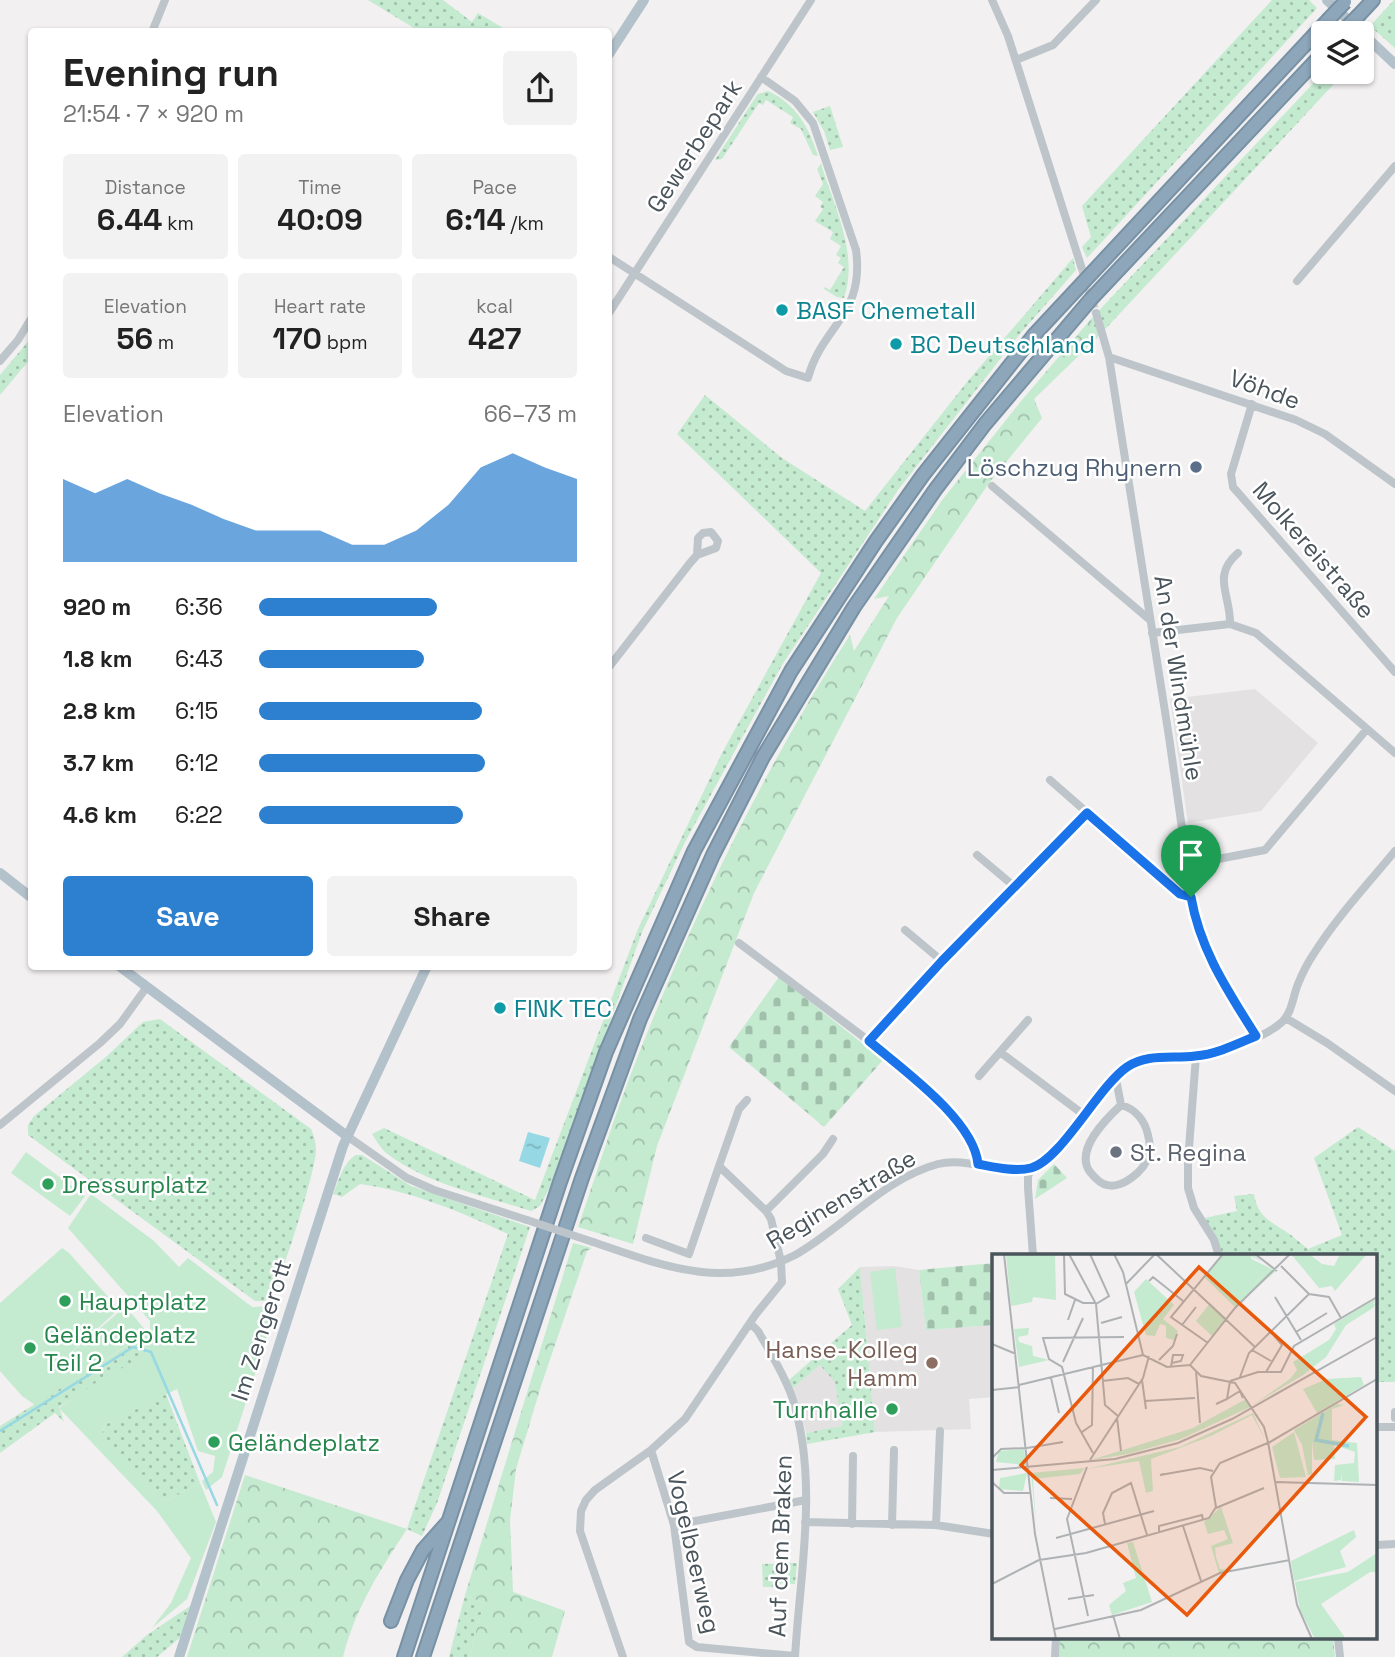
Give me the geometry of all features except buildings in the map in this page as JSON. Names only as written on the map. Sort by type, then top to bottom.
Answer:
[{"type":"highway","points":[[1353,21],[1373,0]]},
{"type":"highway","points":[[404,1657],[560,1182],[606,1052],[694,851],[791,671],[915,486],[1034,335],[1346,1]]},
{"type":"highway","points":[[423,1657],[586,1167],[640,1018],[713,855],[763,757],[854,607],[935,490],[985,424],[1091,299],[1311,65]]},
{"type":"highway","points":[[391,1621],[407,1580],[423,1550],[450,1520]]},
{"type":"main road","points":[[612,49],[644,0]]},
{"type":"main road","points":[[1327,0],[1395,64]]},
{"type":"main road","points":[[0,873],[28,895]]},
{"type":"main road","points":[[124,970],[347,1136]]},
{"type":"main road","name":"Im Zengerott","points":[[179,1657],[347,1136],[425,970]]},
{"type":"street","points":[[154,28],[165,0]]},
{"type":"street","name":"Gewerbepark","points":[[612,308],[811,0]]},
{"type":"street","points":[[992,0],[1016,60],[1082,266]]},
{"type":"street","points":[[1016,60],[1053,45],[1096,0]]},
{"type":"street","points":[[612,259],[786,371],[808,378],[813,360],[849,307],[856,289],[859,270],[856,250],[813,123],[795,101],[761,78]]},
{"type":"street","points":[[1297,281],[1395,166]]},
{"type":"street","name":"An der Windmühle","points":[[1097,313],[1109,358],[1191,897],[1210,962],[1256,1036]]},
{"type":"street","points":[[0,361],[28,324]]},
{"type":"street","name":"Vöhde","points":[[1109,358],[1252,404],[1313,428],[1395,484]]},
{"type":"street","name":"Molkereistraße","points":[[1252,404],[1231,474],[1233,486],[1395,672]]},
{"type":"street","points":[[992,486],[1151,621]]},
{"type":"street","points":[[1230,624],[1223,572],[1229,561],[1238,553]]},
{"type":"street","points":[[612,663],[697,555]]},
{"type":"street","points":[[1152,633],[1230,624],[1256,633],[1395,753]]},
{"type":"street","points":[[1187,865],[1265,850],[1367,729]]},
{"type":"street","points":[[1050,780],[1180,894],[1191,897]]},
{"type":"street","points":[[869,1041],[942,961],[1087,813]]},
{"type":"street","points":[[1033,1254],[1028,1188],[1028,1177],[1032,1168],[1054,1151],[1126,1068],[1141,1061],[1196,1056],[1235,1046],[1280,1024],[1286,1018],[1298,984],[1320,945],[1395,852]]},
{"type":"street","points":[[977,855],[1015,887]]},
{"type":"street","points":[[905,930],[942,961]]},
{"type":"street","points":[[739,943],[869,1041],[914,1080],[958,1122],[973,1143],[978,1164]]},
{"type":"street","points":[[0,1125],[100,1043],[120,1024],[146,988]]},
{"type":"street","points":[[1286,1018],[1395,1091]]},
{"type":"street","points":[[979,1076],[1028,1020]]},
{"type":"street","points":[[1000,1052],[1084,1115]]},
{"type":"street","points":[[1196,1056],[1188,1188],[1194,1208],[1214,1240],[1218,1254]]},
{"type":"street","points":[[1113,1080],[1117,1084],[1122,1105]]},
{"type":"street","points":[[646,1238],[689,1254],[739,1109],[747,1100]]},
{"type":"street","points":[[1122,1105],[1133,1110],[1142,1119],[1149,1136],[1149,1157],[1138,1173],[1129,1180],[1119,1185],[1107,1185],[1094,1178],[1087,1169],[1087,1149],[1111,1114],[1122,1105]]},
{"type":"street","name":"Reginenstraße","points":[[347,1136],[407,1178],[434,1190],[669,1267],[696,1272],[743,1272],[781,1262],[809,1247],[874,1198],[918,1172],[948,1162],[1032,1168]]},
{"type":"street","points":[[766,1211],[823,1154],[833,1139]]},
{"type":"street","points":[[624,1657],[579,1522],[586,1500],[595,1490],[651,1450],[685,1419],[782,1282],[774,1227],[766,1211],[719,1166]]},
{"type":"street","name":"Auf dem Braken","points":[[750,1324],[758,1331],[792,1395],[802,1437],[806,1500],[795,1657]]},
{"type":"street","points":[[1395,1412],[1395,1418]]},
{"type":"street","points":[[936,1525],[940,1431]]},
{"type":"street","name":"Vogelbeerweg","points":[[651,1450],[674,1525],[691,1645],[795,1657]]},
{"type":"street","points":[[892,1525],[894,1450]]},
{"type":"street","points":[[852,1524],[853,1455]]},
{"type":"street","points":[[674,1525],[806,1500]]},
{"type":"street","points":[[805,1522],[936,1525],[992,1534]]},
{"type":"shaded area","points":[[1255,689],[1318,743],[1261,811],[1188,823],[1170,699]]},
{"type":"shaded area","name":"Hanse-Kolleg Hamm","points":[[894,1266],[919,1270],[926,1330],[992,1325],[992,1397],[969,1399],[971,1429],[875,1432],[860,1267]]},
{"type":"shaded area","points":[[820,1365],[835,1381],[842,1427],[806,1433],[793,1388]]},
{"type":"green space","points":[[368,0],[443,0],[472,22],[478,13],[503,28],[414,28]]},
{"type":"green space","points":[[1272,0],[1309,0],[1317,8],[1087,258],[1082,247],[1091,237],[1082,206]]},
{"type":"green space","points":[[1395,0],[1395,48],[1374,30],[1374,22]]},
{"type":"green space","points":[[1313,84],[1334,84],[1096,339],[1091,319]]},
{"type":"green space","points":[[768,91],[794,110],[810,135],[818,156],[813,155],[801,129],[790,123],[793,117],[766,100],[763,105],[759,103],[722,159],[715,160],[758,94]]},
{"type":"green space","points":[[830,106],[843,147],[830,150],[824,131],[813,112]]},
{"type":"green space","points":[[821,164],[847,247],[848,281],[844,298],[824,289],[825,287],[830,290],[844,267],[838,263],[841,258],[836,255],[841,246],[830,239],[833,232],[815,221],[823,209],[820,207],[823,202],[815,196],[823,184],[817,169]]},
{"type":"green space","points":[[1073,258],[1076,270],[1019,335],[898,490],[782,665],[685,842],[642,932],[554,1179],[540,1206],[531,1211],[455,1188],[417,1172],[385,1152],[372,1134],[384,1128],[535,1200],[638,929],[722,753],[821,573],[677,434],[705,395],[782,458],[865,511],[967,382]]},
{"type":"green space","points":[[1091,319],[1096,339],[1034,399],[1042,418],[989,483],[897,618],[754,893],[657,1146],[633,1244],[578,1227],[626,1086],[656,1010],[731,845],[788,738],[850,635],[854,651],[889,596],[874,599],[943,499]]},
{"type":"green space","points":[[28,342],[28,362],[0,395],[0,375]]},
{"type":"green space","points":[[779,977],[883,1060],[824,1127],[729,1047]]},
{"type":"green space","points":[[160,1019],[311,1129],[316,1150],[304,1201],[282,1271],[270,1297],[265,1300],[255,1301],[28,1135],[28,1125],[34,1116],[107,1056],[143,1022]]},
{"type":"green space","points":[[1358,1127],[1395,1151],[1395,1382],[1378,1382],[1378,1254],[1222,1254],[1205,1218],[1237,1211],[1234,1196],[1254,1194],[1264,1216],[1308,1249],[1342,1235],[1314,1158]]},
{"type":"green space","name":"Dressurplatz","points":[[26,1152],[85,1196],[70,1216],[11,1173]]},
{"type":"green space","points":[[356,1155],[362,1155],[411,1186],[530,1227],[437,1503],[422,1536],[407,1529],[508,1234],[436,1203],[379,1187],[360,1184],[342,1197],[333,1194],[345,1167]]},
{"type":"green space","points":[[1054,1164],[1067,1178],[1035,1199],[1038,1180]]},
{"type":"green space","points":[[91,1194],[154,1241],[179,1267],[188,1258],[252,1307],[268,1306],[279,1299],[222,1477],[206,1490],[202,1481],[213,1472],[215,1456],[198,1451],[177,1389],[106,1424],[101,1433],[158,1498],[168,1500],[200,1483],[216,1522],[187,1599],[152,1628],[171,1603],[191,1558],[157,1511],[59,1408],[101,1379],[147,1355],[150,1350],[132,1342],[35,1405],[22,1396],[0,1371],[0,1303],[62,1248],[119,1309],[63,1360],[120,1311],[132,1314],[150,1336],[150,1321],[68,1228]]},
{"type":"green space","points":[[573,1243],[592,1248],[587,1251],[541,1386],[516,1469],[510,1520],[513,1592],[565,1611],[552,1657],[469,1657],[484,1603],[465,1595]]},
{"type":"green space","points":[[992,1263],[992,1325],[926,1330],[919,1270]]},
{"type":"green space","points":[[860,1267],[875,1432],[807,1444],[806,1433],[842,1426],[835,1382],[820,1365],[793,1388],[789,1380],[852,1325],[838,1289]]},
{"type":"green space","points":[[895,1268],[902,1327],[877,1330],[870,1272]]},
{"type":"green space","points":[[133,1342],[150,1350],[147,1355],[59,1407],[64,1422],[55,1413],[0,1453],[0,1426]]},
{"type":"green space","points":[[166,1394],[200,1483],[168,1500],[158,1498],[101,1434],[106,1424]]},
{"type":"green space","points":[[245,1475],[407,1529],[361,1606],[343,1657],[187,1657]]},
{"type":"green space","points":[[797,1563],[795,1584],[781,1583],[780,1587],[763,1587],[762,1564]]},
{"type":"green space","points":[[465,1595],[484,1603],[469,1657],[449,1657]]},
{"type":"green space","points":[[190,1606],[182,1636],[157,1657],[122,1657],[147,1635]]},
{"type":"green space","points":[[1060,1640],[1333,1640],[1335,1657],[1059,1657]]},
{"type":"water","points":[[528,1132],[550,1138],[540,1168],[519,1161]]},
{"type":"waterway","points":[[0,1431],[133,1347],[151,1352],[217,1505]]},
{"type":"tunnel","points":[[1081,266],[1096,313]]},
{"type":"place","name":"BASF Chemetall","points":[[782,310]]},
{"type":"place","name":"BC Deutschland","points":[[896,344]]},
{"type":"place","name":"Löschzug Rhynern","points":[[1196,467]]},
{"type":"place","name":"FINK TEC","points":[[500,1008]]},
{"type":"place","name":"St. Regina","points":[[1116,1152]]},
{"type":"place","name":"Dressurplatz","points":[[48,1184]]},
{"type":"place","name":"Hauptplatz","points":[[65,1301]]},
{"type":"place","name":"Geländeplatz Teil 2","points":[[30,1348]]},
{"type":"place","name":"Hanse-Kolleg Hamm","points":[[932,1363]]},
{"type":"place","name":"Turnhalle","points":[[892,1409]]},
{"type":"place","name":"Geländeplatz","points":[[214,1442]]},
{"type":"route","points":[[1087,813],[1180,894],[1191,897],[1210,962],[1256,1036],[1235,1046],[1196,1056],[1151,1058],[1131,1065],[1113,1080],[1054,1151],[1032,1168],[1003,1168],[978,1164],[977,1153],[966,1131],[949,1112],[869,1041],[942,961],[1087,813]]}]
